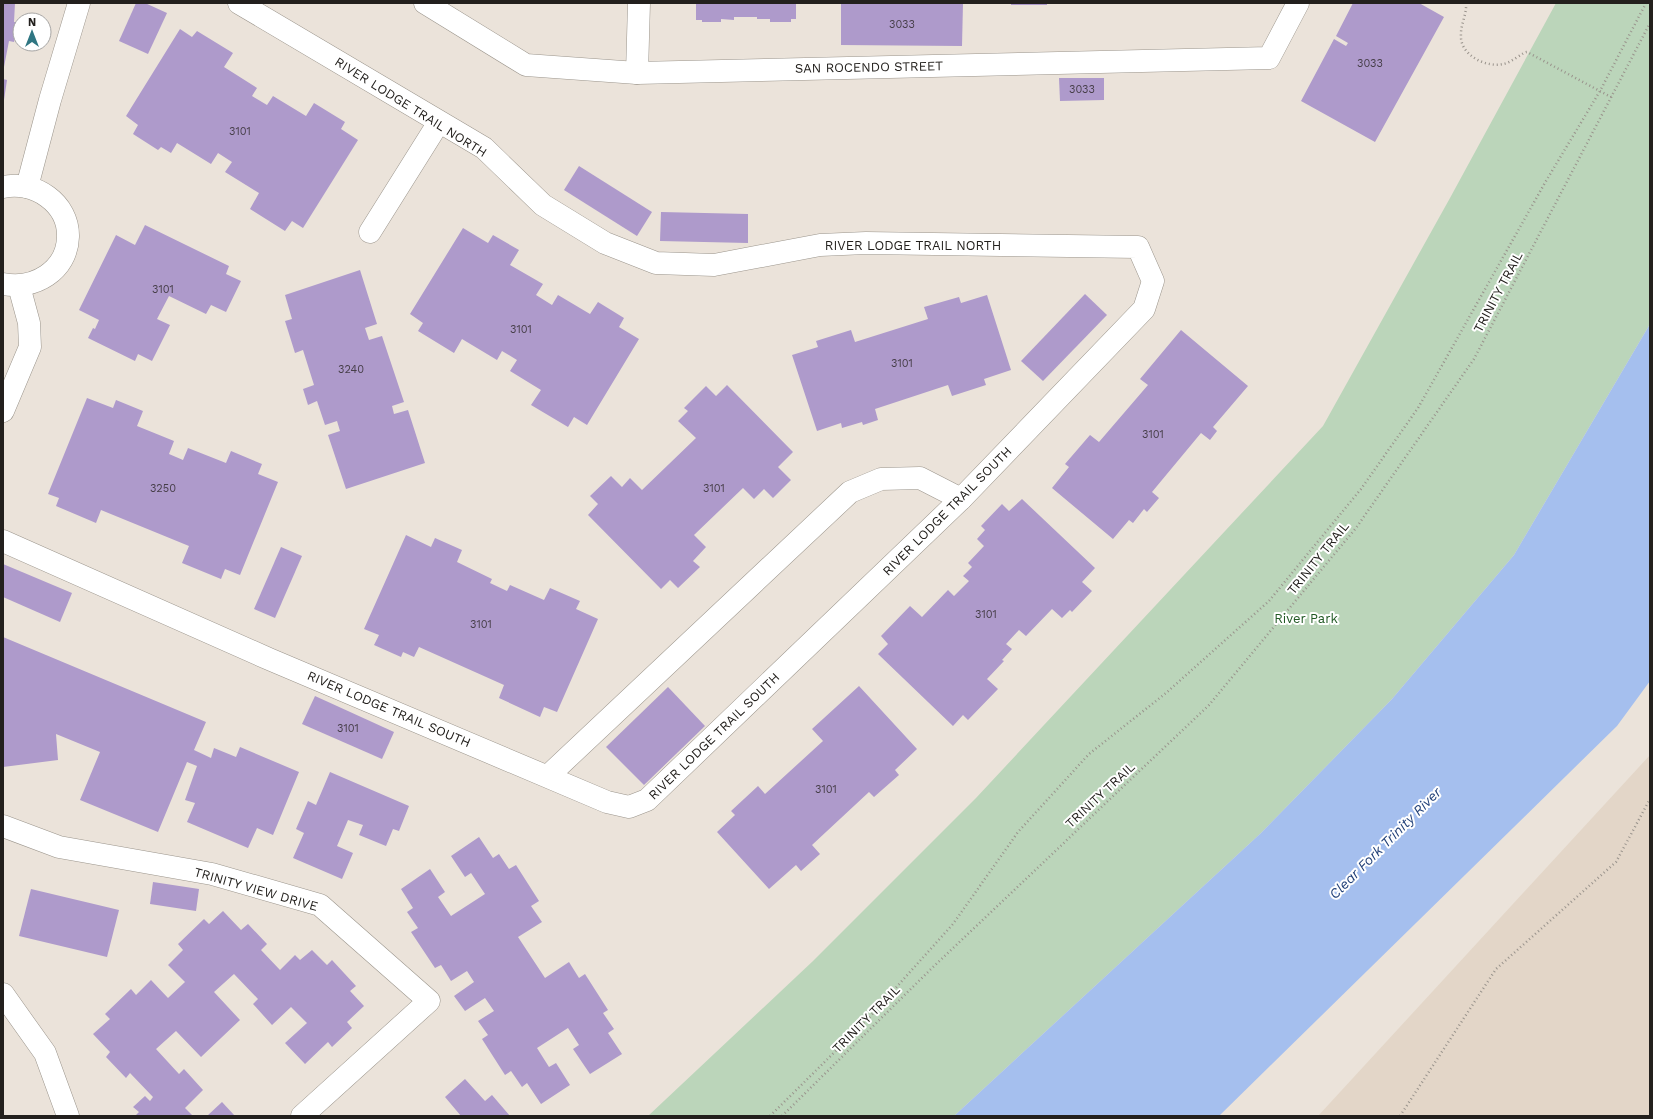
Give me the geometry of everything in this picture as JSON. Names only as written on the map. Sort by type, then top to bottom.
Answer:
[{"type":"lane","points":[[27,187],[50,100],[79,3]]},
{"type":"lane","name":"RIVER LODGE TRAIL NORTH","points":[[239,3],[484,148],[542,205],[605,243],[656,263],[714,265],[820,245],[866,243],[1138,247]]},
{"type":"lane","name":"SAN ROCENDO STREET","points":[[425,3],[526,65],[637,73],[1268,58],[1298,3]]},
{"type":"lane","points":[[637,73],[639,3]]},
{"type":"lane","points":[[370,232],[439,122]]},
{"type":"lane","points":[[3,187],[22,185],[40,190],[55,202],[65,218],[68,237],[64,255],[53,271],[38,282],[11,285],[29,322],[30,347],[3,412]]},
{"type":"lane","name":"RIVER LODGE TRAIL SOUTH","points":[[3,541],[269,659],[548,776],[606,802],[629,807],[647,800],[961,498],[1144,309],[1153,281],[1138,247]]},
{"type":"lane","points":[[548,776],[850,492],[881,479],[920,478],[961,498]]},
{"type":"lane","name":"TRINITY VIEW DRIVE","points":[[3,826],[59,847],[212,874],[320,905],[429,1001],[302,1116]]},
{"type":"lane","points":[[3,994],[45,1054],[68,1116]]},
{"type":"path","points":[[1466,3],[1467,9],[1460,37],[1464,47],[1471,56],[1480,62],[1491,65],[1501,65],[1511,62],[1524,52],[1527,52],[1611,97]]},
{"type":"path","points":[[770,1116],[867,1020],[948,930],[1018,832],[1089,754],[1166,693],[1269,601],[1361,489],[1418,408],[1546,181],[1600,91],[1646,3]]},
{"type":"path","name":"TRINITY TRAIL","points":[[782,1116],[929,970],[1209,705],[1351,534],[1474,360],[1650,23]]},
{"type":"path","points":[[1400,1116],[1496,969],[1616,862],[1650,799]]},
{"type":"shaded area","points":[[1650,755],[1650,1116],[1318,1116]]},
{"type":"green space","name":"River Park","points":[[1556,3],[1650,3],[1650,324],[1514,555],[1392,699],[1261,833],[954,1116],[648,1116],[813,961],[976,798],[1323,426],[1450,198]]},
{"type":"water","name":"Clear Fork Trinity River","points":[[1650,324],[1650,681],[1617,726],[1219,1116],[954,1116],[1261,833],[1392,699],[1514,555]]},
{"type":"building","points":[[3,3],[15,3],[15,12],[12,12],[12,42],[9,41],[4,67]]},
{"type":"building","points":[[136,3],[145,3],[167,13],[148,54],[119,41]]},
{"type":"building","points":[[696,3],[796,3],[796,19],[791,19],[791,22],[770,22],[770,19],[757,19],[757,17],[734,17],[734,20],[721,19],[721,22],[702,22],[702,20],[696,20]]},
{"type":"building","points":[[841,3],[963,3],[962,46],[841,45]]},
{"type":"building","points":[[1011,3],[1047,3],[1047,5],[1011,5]]},
{"type":"building","points":[[1353,3],[1419,3],[1444,17],[1375,142],[1301,101],[1334,39],[1346,46],[1348,43],[1336,36]]},
{"type":"building","points":[[180,29],[192,37],[197,31],[233,53],[224,67],[257,88],[252,96],[267,105],[273,96],[306,116],[314,103],[345,122],[341,129],[358,140],[303,228],[292,221],[285,231],[250,209],[259,193],[225,172],[232,162],[218,153],[211,164],[177,143],[171,153],[161,147],[158,150],[133,134],[138,125],[126,116]]},
{"type":"building","points":[[1059,78],[1104,78],[1104,100],[1060,101]]},
{"type":"building","points":[[3,79],[7,80],[4,100],[3,100]]},
{"type":"building","points":[[579,166],[652,212],[637,236],[564,190]]},
{"type":"building","points":[[661,212],[748,214],[748,243],[660,241]]},
{"type":"building","points":[[145,225],[229,266],[226,274],[241,281],[226,312],[211,305],[206,314],[169,296],[157,319],[170,325],[152,361],[138,354],[135,361],[88,338],[93,328],[95,329],[99,320],[79,310],[116,235],[135,245]]},
{"type":"building","points":[[463,228],[488,243],[493,235],[519,250],[510,265],[543,284],[536,295],[552,305],[558,295],[590,314],[598,302],[624,318],[619,327],[639,339],[587,425],[574,417],[568,427],[531,405],[541,390],[510,371],[517,360],[502,351],[497,360],[462,339],[454,353],[418,331],[423,323],[410,314]]},
{"type":"building","points":[[360,270],[377,324],[365,328],[369,340],[382,336],[404,402],[392,406],[394,414],[408,410],[425,463],[346,489],[328,435],[340,431],[337,421],[325,425],[317,401],[308,405],[303,389],[314,385],[303,350],[295,353],[285,321],[292,319],[285,295]]},
{"type":"building","points":[[1085,294],[1107,315],[1043,381],[1021,361]]},
{"type":"building","points":[[987,295],[1011,370],[984,379],[986,385],[952,396],[948,385],[875,409],[878,420],[863,425],[862,422],[842,428],[841,423],[817,431],[792,355],[818,347],[816,341],[851,330],[855,342],[928,319],[924,307],[959,297],[961,303]]},
{"type":"building","points":[[1181,330],[1248,386],[1213,427],[1217,431],[1210,440],[1201,433],[1152,492],[1159,498],[1147,512],[1144,509],[1133,523],[1129,520],[1113,539],[1052,488],[1069,467],[1065,464],[1090,435],[1099,442],[1148,385],[1140,379]]},
{"type":"building","points":[[727,385],[793,452],[778,467],[791,480],[773,498],[764,489],[754,499],[743,488],[694,535],[706,547],[693,561],[700,567],[678,588],[670,580],[661,589],[588,515],[598,504],[590,496],[611,476],[622,487],[630,478],[642,490],[696,438],[678,421],[688,411],[684,408],[706,386],[716,396]]},
{"type":"building","points":[[87,398],[113,408],[116,400],[143,411],[137,426],[174,441],[169,454],[183,460],[188,448],[226,463],[231,451],[262,464],[258,474],[278,482],[240,575],[225,569],[221,579],[182,563],[189,546],[101,510],[96,523],[56,506],[59,498],[48,494]]},
{"type":"building","points":[[1022,499],[1095,568],[1082,582],[1092,591],[1072,612],[1070,610],[1062,618],[1052,609],[1026,636],[1019,630],[1006,644],[1012,649],[1002,660],[1004,661],[987,679],[998,689],[968,720],[963,715],[953,726],[878,654],[888,644],[881,636],[910,606],[922,617],[948,590],[954,596],[969,581],[963,576],[972,567],[968,563],[984,546],[977,539],[985,530],[981,526],[1002,504],[1009,511]]},
{"type":"building","points":[[406,535],[431,547],[435,538],[462,550],[457,562],[492,579],[490,583],[507,591],[510,585],[544,600],[550,588],[580,601],[576,609],[598,619],[557,712],[544,707],[540,717],[499,698],[504,685],[419,647],[414,657],[403,652],[401,657],[374,645],[379,635],[364,629]]},
{"type":"building","points":[[281,547],[302,556],[275,618],[254,609]]},
{"type":"building","points":[[3,564],[72,593],[60,622],[3,597]]},
{"type":"building","points":[[3,637],[206,722],[194,750],[211,758],[214,748],[236,757],[240,747],[299,772],[273,835],[257,828],[248,848],[187,822],[195,803],[185,800],[197,766],[187,762],[158,832],[80,800],[100,752],[56,734],[58,760],[3,767]]},
{"type":"building","points":[[859,686],[917,749],[895,770],[899,775],[874,797],[869,792],[812,845],[820,854],[801,871],[796,865],[769,889],[717,832],[735,815],[731,811],[758,786],[765,794],[823,741],[812,729]]},
{"type":"building","points":[[668,687],[705,726],[644,785],[606,747]]},
{"type":"building","points":[[315,696],[394,732],[382,759],[302,724]]},
{"type":"building","points":[[330,772],[409,806],[399,831],[393,829],[386,846],[359,835],[363,825],[348,820],[337,846],[353,853],[342,879],[293,858],[304,833],[296,829],[308,801],[316,805]]},
{"type":"building","points":[[479,837],[493,858],[499,854],[509,869],[516,865],[539,901],[531,906],[542,922],[518,937],[545,978],[569,962],[579,978],[585,974],[608,1010],[603,1013],[614,1029],[608,1033],[622,1054],[590,1074],[573,1049],[579,1045],[568,1028],[537,1048],[549,1067],[556,1063],[570,1085],[541,1104],[527,1083],[522,1087],[511,1071],[505,1075],[482,1039],[488,1035],[478,1021],[494,1011],[485,998],[465,1011],[454,996],[474,982],[467,971],[451,981],[441,965],[435,968],[411,932],[418,928],[407,912],[413,908],[401,889],[430,869],[445,892],[438,897],[451,916],[485,894],[471,873],[465,877],[451,856]]},
{"type":"building","points":[[153,882],[199,889],[196,911],[150,904]]},
{"type":"building","points":[[31,889],[119,910],[107,957],[19,936]]},
{"type":"building","points":[[223,911],[241,930],[248,924],[267,944],[261,950],[280,970],[295,955],[300,960],[312,950],[327,965],[332,960],[356,986],[350,991],[364,1006],[347,1022],[352,1028],[332,1047],[328,1042],[305,1064],[285,1043],[307,1023],[291,1007],[272,1025],[253,1004],[258,999],[234,974],[214,992],[240,1020],[201,1057],[176,1031],[156,1049],[179,1074],[184,1069],[203,1090],[185,1108],[193,1116],[135,1116],[139,1112],[133,1107],[145,1096],[150,1101],[153,1097],[130,1073],[126,1078],[106,1057],[110,1052],[93,1034],[110,1019],[105,1014],[131,989],[136,995],[151,980],[168,998],[185,982],[168,965],[183,950],[178,944],[204,919],[209,924]]},
{"type":"building","points":[[465,1079],[485,1101],[492,1095],[510,1116],[461,1116],[445,1097]]},
{"type":"building","points":[[222,1102],[235,1116],[207,1116]]}]
